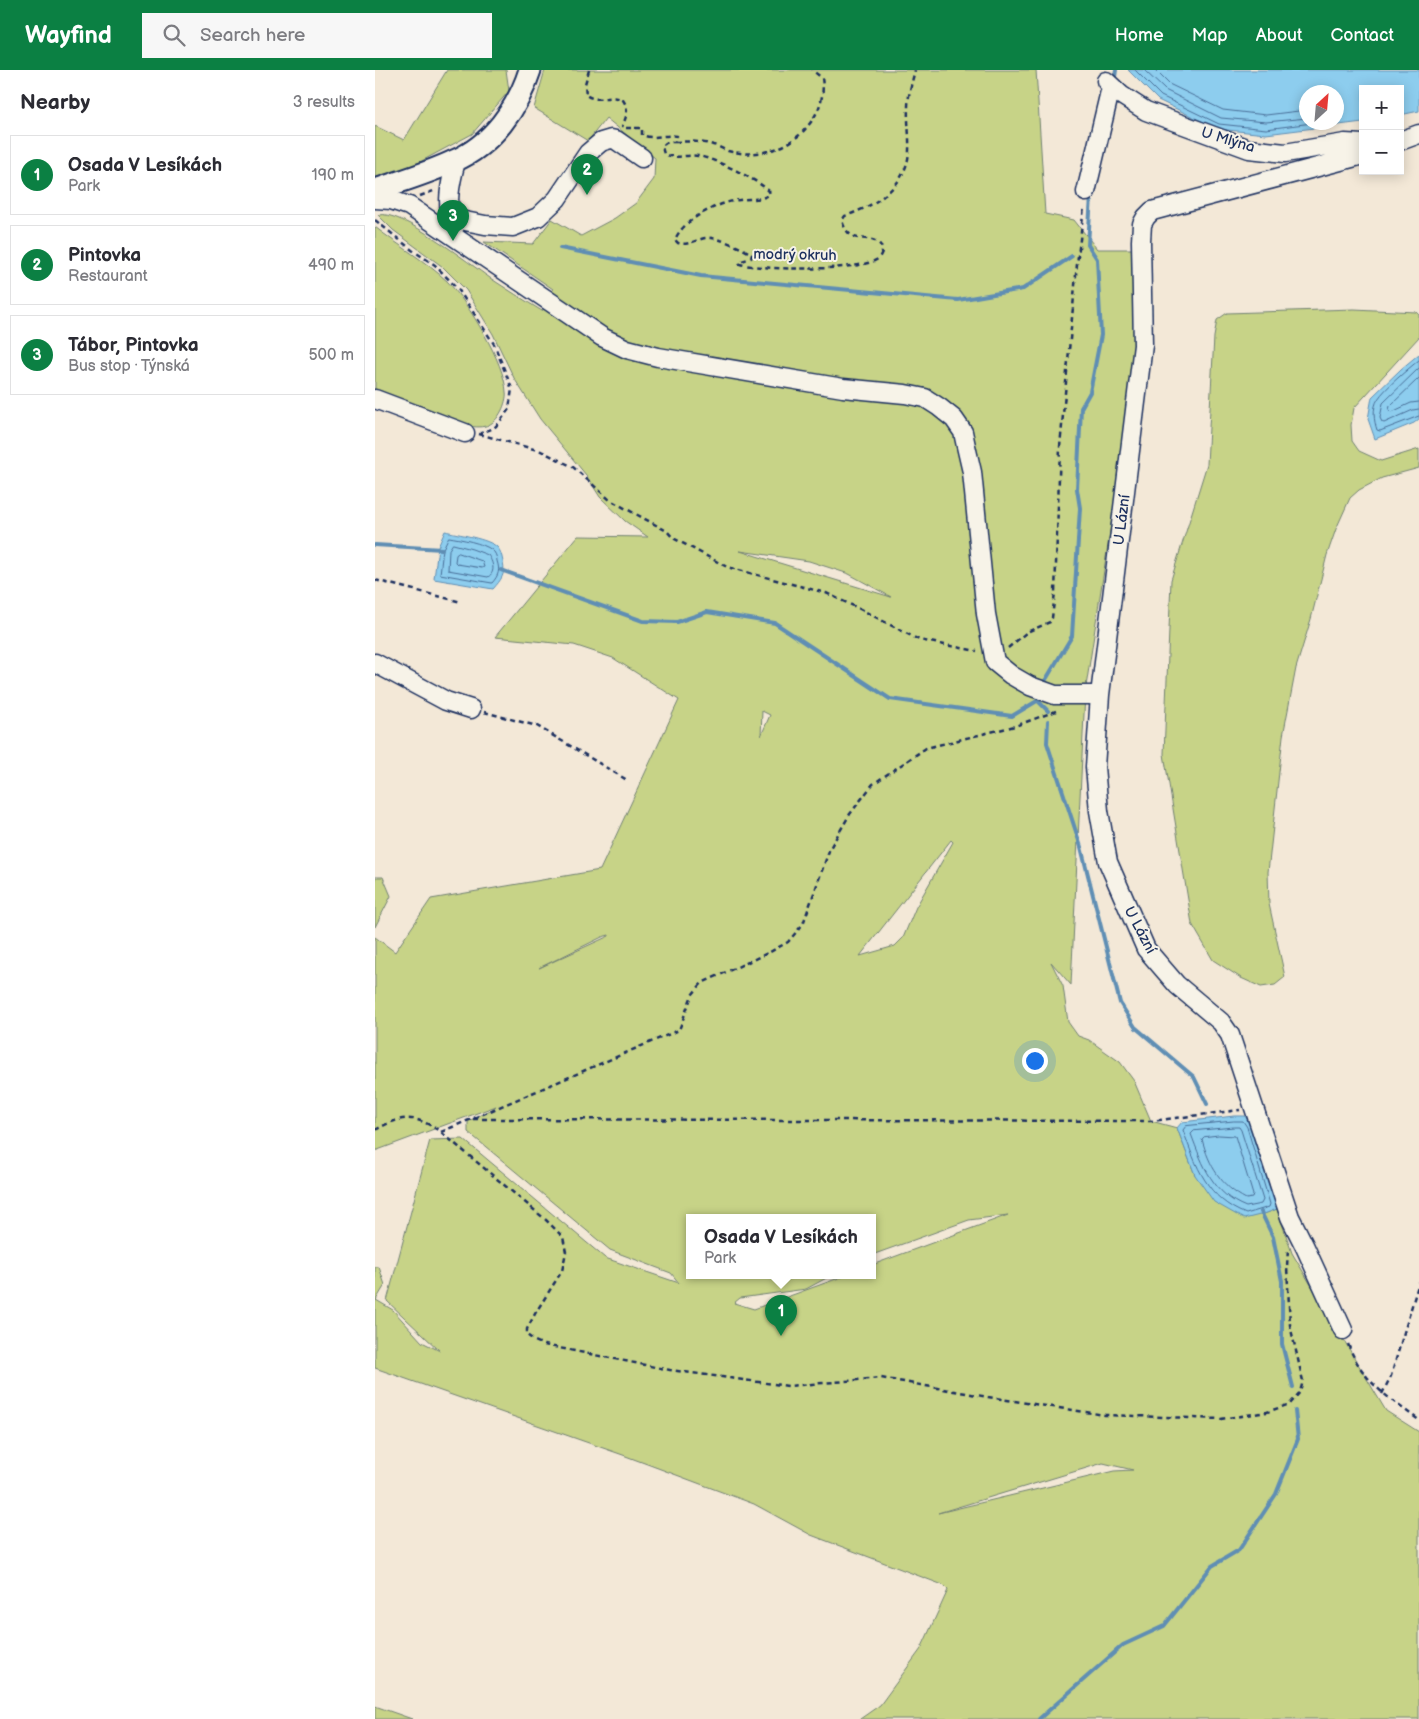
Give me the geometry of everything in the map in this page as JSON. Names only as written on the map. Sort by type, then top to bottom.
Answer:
[{"type":"main road","points":[[375,190],[456,161],[485,140],[500,126],[522,94],[530,70]]},
{"type":"street","name":"U Mlýna","points":[[1086,192],[1109,84],[1145,111],[1249,149],[1285,153],[1345,143],[1359,144]]},
{"type":"street","points":[[1404,140],[1419,134]]},
{"type":"street","points":[[450,218],[485,225],[513,226],[538,217],[557,199],[588,153],[601,142],[611,139],[617,140],[642,158]]},
{"type":"street","name":"U Lázní","points":[[1343,1330],[1305,1247],[1289,1217],[1230,1034],[1221,1022],[1177,985],[1146,949],[1108,862],[1099,812],[1095,766],[1100,695],[1143,345],[1141,241],[1143,224],[1146,217],[1152,211],[1359,156]]},
{"type":"street","points":[[456,161],[448,203],[454,230],[466,244]]},
{"type":"street","points":[[375,198],[391,200],[409,206],[601,338],[627,349],[658,358],[843,388],[905,394],[925,398],[954,419],[963,432],[972,472],[986,614],[994,658],[1011,675],[1030,686],[1055,695],[1100,695]]},
{"type":"street","points":[[375,399],[472,433]]},
{"type":"street","points":[[375,663],[447,701],[471,709]]},
{"type":"path","points":[[589,70],[585,90],[589,97],[599,99],[620,98],[625,103],[628,112],[622,128],[642,128],[642,135],[647,137],[677,136],[675,142],[703,143],[727,151],[754,154],[769,152],[779,148],[802,134],[815,116],[822,100],[823,86],[822,78],[812,70]]},
{"type":"path","name":"modrý okruh","points":[[675,142],[664,143],[662,147],[664,154],[680,158],[697,155],[718,162],[764,185],[769,191],[769,194],[758,198],[738,200],[705,211],[677,234],[675,240],[678,243],[683,245],[706,238],[713,238],[750,252],[751,258],[741,260],[739,264],[762,268],[853,266],[877,260],[881,257],[881,245],[877,241],[852,237],[843,224],[843,219],[845,216],[878,202],[904,172],[909,157],[908,106],[915,70]]},
{"type":"path","points":[[415,200],[418,197],[443,188]]},
{"type":"path","points":[[472,433],[541,451],[573,467],[610,500],[667,531],[673,538],[727,567],[826,593],[919,640],[994,658],[1027,632],[1050,622],[1052,618],[1055,593],[1060,447],[1077,264],[1086,192]]},
{"type":"path","points":[[375,220],[412,250],[435,265],[458,289],[494,344],[512,389],[509,409],[494,428],[472,433]]},
{"type":"path","points":[[375,580],[461,602]]},
{"type":"path","points":[[471,709],[537,726],[627,780]]},
{"type":"path","points":[[441,1132],[679,1030],[692,995],[702,983],[788,942],[803,924],[830,848],[850,814],[873,784],[926,748],[1015,726],[1057,710]]},
{"type":"path","points":[[472,1119],[1151,1121],[1254,1108]]},
{"type":"path","points":[[375,1130],[394,1120],[417,1118],[441,1132],[546,1220],[563,1237],[566,1252],[562,1272],[535,1312],[527,1329],[527,1335],[535,1341],[544,1345],[670,1370],[788,1386],[881,1378],[1105,1415],[1221,1419],[1267,1412],[1290,1404],[1301,1392],[1303,1381],[1290,1325],[1287,1267],[1289,1217]]},
{"type":"path","points":[[1382,1394],[1391,1376],[1419,1282]]},
{"type":"path","points":[[1343,1330],[1354,1359],[1365,1377],[1382,1394],[1419,1420]]},
{"type":"green space","points":[[447,70],[506,70],[509,91],[472,134],[375,186],[375,126],[404,140]]},
{"type":"green space","points":[[545,70],[1036,70],[1045,214],[1074,220],[1097,249],[1132,249],[1139,344],[1085,693],[1071,985],[1051,962],[1063,986],[1068,1022],[1078,1036],[1089,1040],[1120,1062],[1134,1081],[1151,1121],[1177,1128],[1195,1175],[1264,1214],[1277,1209],[1292,1253],[1386,1411],[1419,1432],[1419,1719],[860,1719],[880,1705],[921,1649],[948,1590],[943,1585],[811,1535],[754,1504],[623,1455],[375,1368],[375,1267],[379,1267],[385,1285],[376,1300],[393,1310],[422,1342],[440,1351],[387,1301],[430,1140],[463,1139],[605,1258],[679,1283],[671,1273],[610,1250],[468,1132],[468,1122],[496,1106],[375,1151],[375,937],[395,952],[431,899],[600,870],[679,700],[613,658],[574,645],[495,637],[578,536],[648,537],[625,521],[600,497],[586,475],[540,419],[514,378],[493,334],[466,290],[443,267],[393,230],[378,215],[389,215],[418,229],[542,311],[553,289],[484,242],[533,244],[552,219],[581,236],[615,218],[636,203],[654,179],[655,158],[606,118],[588,141],[534,108]],"holes":[[[740,551],[809,561],[849,574],[891,597]],[[762,711],[770,715],[761,736]],[[951,840],[953,842],[916,907],[903,938],[895,946],[860,956]],[[609,936],[539,968],[602,937]],[[1103,1463],[1133,1470],[1114,1471],[938,1513]]]},
{"type":"green space","points":[[375,227],[431,267],[448,282],[475,318],[492,350],[504,380],[505,401],[499,416],[491,424],[482,427],[464,425],[375,393]]},
{"type":"green space","points":[[1354,309],[1416,312],[1419,315],[1419,337],[1354,408],[1351,425],[1352,441],[1359,451],[1381,461],[1419,449],[1419,468],[1382,478],[1359,490],[1350,498],[1327,555],[1311,619],[1296,668],[1283,736],[1268,872],[1269,904],[1285,977],[1275,985],[1261,987],[1241,978],[1213,960],[1192,924],[1164,754],[1171,580],[1207,464],[1214,337],[1217,320],[1227,313]]},
{"type":"green space","points":[[375,877],[383,877],[391,896],[375,927]]},
{"type":"green space","points":[[375,1706],[412,1719],[375,1719]]},
{"type":"water","points":[[1128,70],[1419,70],[1419,111],[1404,114],[1404,85],[1359,85],[1359,122],[1344,124],[1344,85],[1299,85],[1299,130],[1266,134],[1218,129],[1158,100]]},
{"type":"water","points":[[1419,354],[1419,419],[1414,423],[1375,439],[1368,419],[1372,397]]},
{"type":"water","points":[[445,531],[480,539],[493,544],[498,549],[502,556],[504,570],[500,580],[493,589],[434,579],[438,547]]},
{"type":"water","points":[[1245,1116],[1251,1125],[1277,1209],[1244,1219],[1214,1202],[1195,1175],[1177,1128],[1182,1122]]},
{"type":"waterway","points":[[1115,77],[1116,70]]},
{"type":"waterway","points":[[1042,686],[1072,636],[1080,508],[1077,489],[1081,408],[1090,392],[1101,335],[1097,259],[1088,245],[1091,196]]},
{"type":"waterway","points":[[560,248],[701,276],[958,300],[1023,289],[1072,256]]},
{"type":"waterway","points":[[375,545],[442,549]]},
{"type":"waterway","points":[[501,570],[643,621],[677,622],[707,612],[775,623],[890,699],[1012,716],[1037,701]]},
{"type":"waterway","points":[[1038,701],[1048,711]]},
{"type":"waterway","points":[[1048,721],[1047,743],[1081,847],[1120,1003],[1135,1027],[1194,1077],[1207,1104]]},
{"type":"waterway","points":[[1261,1212],[1273,1237],[1282,1281],[1282,1344],[1293,1387]]},
{"type":"waterway","points":[[1039,1719],[1123,1645],[1164,1626],[1212,1566],[1239,1550],[1276,1494],[1298,1439],[1295,1411]]},
{"type":"place","name":"Pintovka","points":[[587,195]]},
{"type":"place","name":"Tábor, Pintovka","points":[[453,241]]},
{"type":"place","name":"Osada V Lesíkách","points":[[781,1336]]}]
